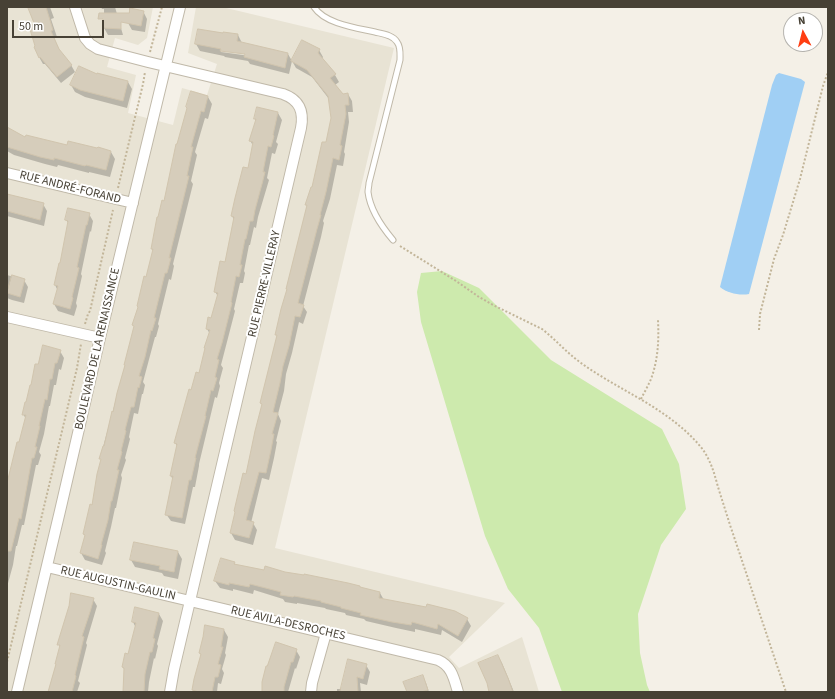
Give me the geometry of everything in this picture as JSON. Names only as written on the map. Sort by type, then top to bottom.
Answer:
[{"type":"street","name":"RUE PIERRE-VILLERAY","points":[[75,7],[84,34],[94,47],[289,96],[299,105],[303,118],[190,601]]},
{"type":"street","name":"BOULEVARD DE LA RENAISSANCE","points":[[17,692],[100,338],[180,7]]},
{"type":"street","name":"RUE ANDRÉ-FORAND","points":[[7,173],[133,203]]},
{"type":"street","points":[[7,317],[100,338]]},
{"type":"street","name":"RUE AUGUSTIN-GAULIN","points":[[47,567],[190,601]]},
{"type":"street","name":"RUE AVILA-DESROCHES","points":[[190,601],[428,657],[442,662],[450,670],[458,692]]},
{"type":"street","points":[[170,692],[172,676],[190,601]]},
{"type":"street","points":[[311,692],[326,633]]},
{"type":"lane","points":[[314,7],[322,16],[331,20],[392,37],[397,41],[399,46],[400,60],[368,192],[370,202],[376,216],[393,240]]},
{"type":"path","points":[[152,47],[162,7]]},
{"type":"path","points":[[759,330],[760,314],[774,259],[783,235],[800,178],[828,72]]},
{"type":"path","points":[[120,184],[144,75]]},
{"type":"path","name":"BOULEVARD DE LA RENAISSANCE","points":[[87,318],[90,311],[112,213]]},
{"type":"path","points":[[393,240],[401,247],[479,297],[542,329],[581,364],[657,410],[685,431],[700,446],[708,458],[713,470],[734,538],[786,692]]},
{"type":"path","points":[[641,399],[651,380],[657,357],[659,340],[658,320]]},
{"type":"path","name":"BOULEVARD DE LA RENAISSANCE","points":[[7,662],[80,350]]},
{"type":"shaded area","points":[[7,7],[153,7],[147,38],[138,45],[115,38],[107,67],[136,75],[128,113],[173,125],[182,88],[207,95],[217,64],[188,53],[196,7],[222,7],[394,48],[275,548],[505,603],[449,657],[459,668],[522,637],[539,692],[7,692]]},
{"type":"green space","points":[[442,271],[479,288],[551,360],[662,429],[679,464],[686,509],[661,545],[638,614],[640,653],[650,692],[562,692],[539,628],[508,589],[485,536],[421,322],[417,292],[421,273]]},
{"type":"water","points":[[779,73],[801,79],[805,82],[749,294],[734,294],[720,287],[772,85],[776,75]]},
{"type":"building","points":[[28,7],[46,7],[53,30],[51,31],[59,49],[72,65],[57,77],[40,57],[39,58],[34,47],[35,46],[29,26],[34,24]]},
{"type":"building","points":[[130,8],[144,11],[141,26],[121,22],[121,29],[103,28],[103,19],[98,19],[99,13],[129,13]]},
{"type":"building","points":[[198,29],[238,34],[237,41],[288,53],[285,68],[244,57],[245,54],[220,51],[221,49],[195,44]]},
{"type":"building","points":[[302,40],[320,49],[318,53],[336,74],[330,78],[343,94],[348,93],[349,105],[345,105],[346,114],[340,145],[342,146],[339,160],[333,158],[321,215],[298,303],[304,305],[300,317],[295,316],[283,366],[273,412],[278,413],[272,434],[274,434],[266,473],[259,472],[246,520],[254,522],[249,538],[230,533],[234,511],[243,473],[246,474],[262,404],[260,403],[277,335],[275,335],[307,205],[305,205],[312,187],[322,142],[326,142],[331,118],[328,96],[307,70],[291,61]]},
{"type":"building","points":[[79,66],[97,74],[128,81],[123,101],[80,90],[70,85]]},
{"type":"building","points":[[191,91],[208,96],[204,112],[201,111],[191,147],[193,147],[187,176],[189,176],[169,258],[171,258],[167,273],[165,273],[154,318],[156,318],[152,331],[151,330],[139,376],[142,377],[139,388],[138,387],[134,407],[131,407],[125,430],[122,452],[117,470],[119,470],[98,559],[80,553],[85,535],[83,534],[90,504],[92,505],[101,459],[99,459],[104,446],[125,365],[134,326],[132,325],[138,307],[144,276],[146,277],[153,249],[151,249],[157,217],[162,200],[164,201],[176,144]]},
{"type":"building","points":[[257,107],[278,112],[274,136],[271,147],[268,146],[263,172],[265,172],[253,221],[250,221],[245,239],[239,277],[236,276],[232,303],[217,359],[219,360],[215,377],[217,378],[213,391],[211,390],[191,480],[189,480],[182,518],[165,515],[173,476],[170,476],[177,444],[174,443],[189,389],[191,390],[196,372],[199,373],[204,348],[210,330],[206,329],[208,317],[211,318],[218,293],[214,292],[220,261],[225,262],[234,217],[231,216],[243,167],[248,168],[253,142],[249,141],[256,119],[254,119]]},
{"type":"building","points":[[7,127],[25,137],[26,135],[67,145],[68,141],[111,151],[106,170],[54,158],[54,160],[40,157],[7,147]]},
{"type":"building","points":[[7,194],[44,203],[40,220],[7,211]]},
{"type":"building","points":[[68,208],[90,213],[77,267],[79,268],[70,309],[53,304],[58,286],[54,285],[68,221],[65,220]]},
{"type":"building","points":[[12,275],[25,279],[20,297],[7,293]]},
{"type":"building","points":[[43,345],[61,350],[57,363],[55,363],[52,379],[50,379],[47,400],[45,399],[35,447],[37,447],[34,458],[32,458],[21,519],[19,518],[11,551],[7,551],[7,483],[17,442],[19,442],[26,415],[22,415],[25,402],[31,385],[35,364],[38,364]]},
{"type":"building","points":[[134,542],[178,551],[174,572],[159,569],[160,566],[130,560]]},
{"type":"building","points":[[221,558],[235,562],[234,564],[264,570],[265,566],[285,572],[304,574],[348,583],[380,592],[379,598],[426,607],[427,604],[455,611],[468,618],[458,636],[438,624],[437,629],[412,622],[411,625],[392,622],[360,615],[361,613],[321,601],[280,595],[281,592],[250,584],[249,587],[229,583],[229,585],[214,581]]},
{"type":"building","points":[[71,593],[94,598],[82,636],[84,637],[76,676],[72,692],[48,692],[60,645],[57,645],[69,606]]},
{"type":"building","points":[[135,607],[159,613],[153,638],[155,639],[152,652],[150,652],[145,674],[144,692],[123,692],[124,668],[122,667],[125,653],[128,654],[136,623],[132,622]]},
{"type":"building","points":[[205,625],[224,629],[221,647],[223,647],[218,664],[221,665],[218,677],[215,677],[212,692],[199,692],[192,690],[201,654],[199,653]]},
{"type":"building","points":[[276,642],[297,649],[293,662],[291,662],[284,692],[262,692],[262,682],[266,666]]},
{"type":"building","points":[[498,655],[513,692],[489,692],[487,683],[478,663]]},
{"type":"building","points":[[348,659],[367,664],[363,679],[357,677],[358,692],[340,692]]},
{"type":"building","points":[[423,675],[428,690],[421,692],[407,692],[403,682]]}]
